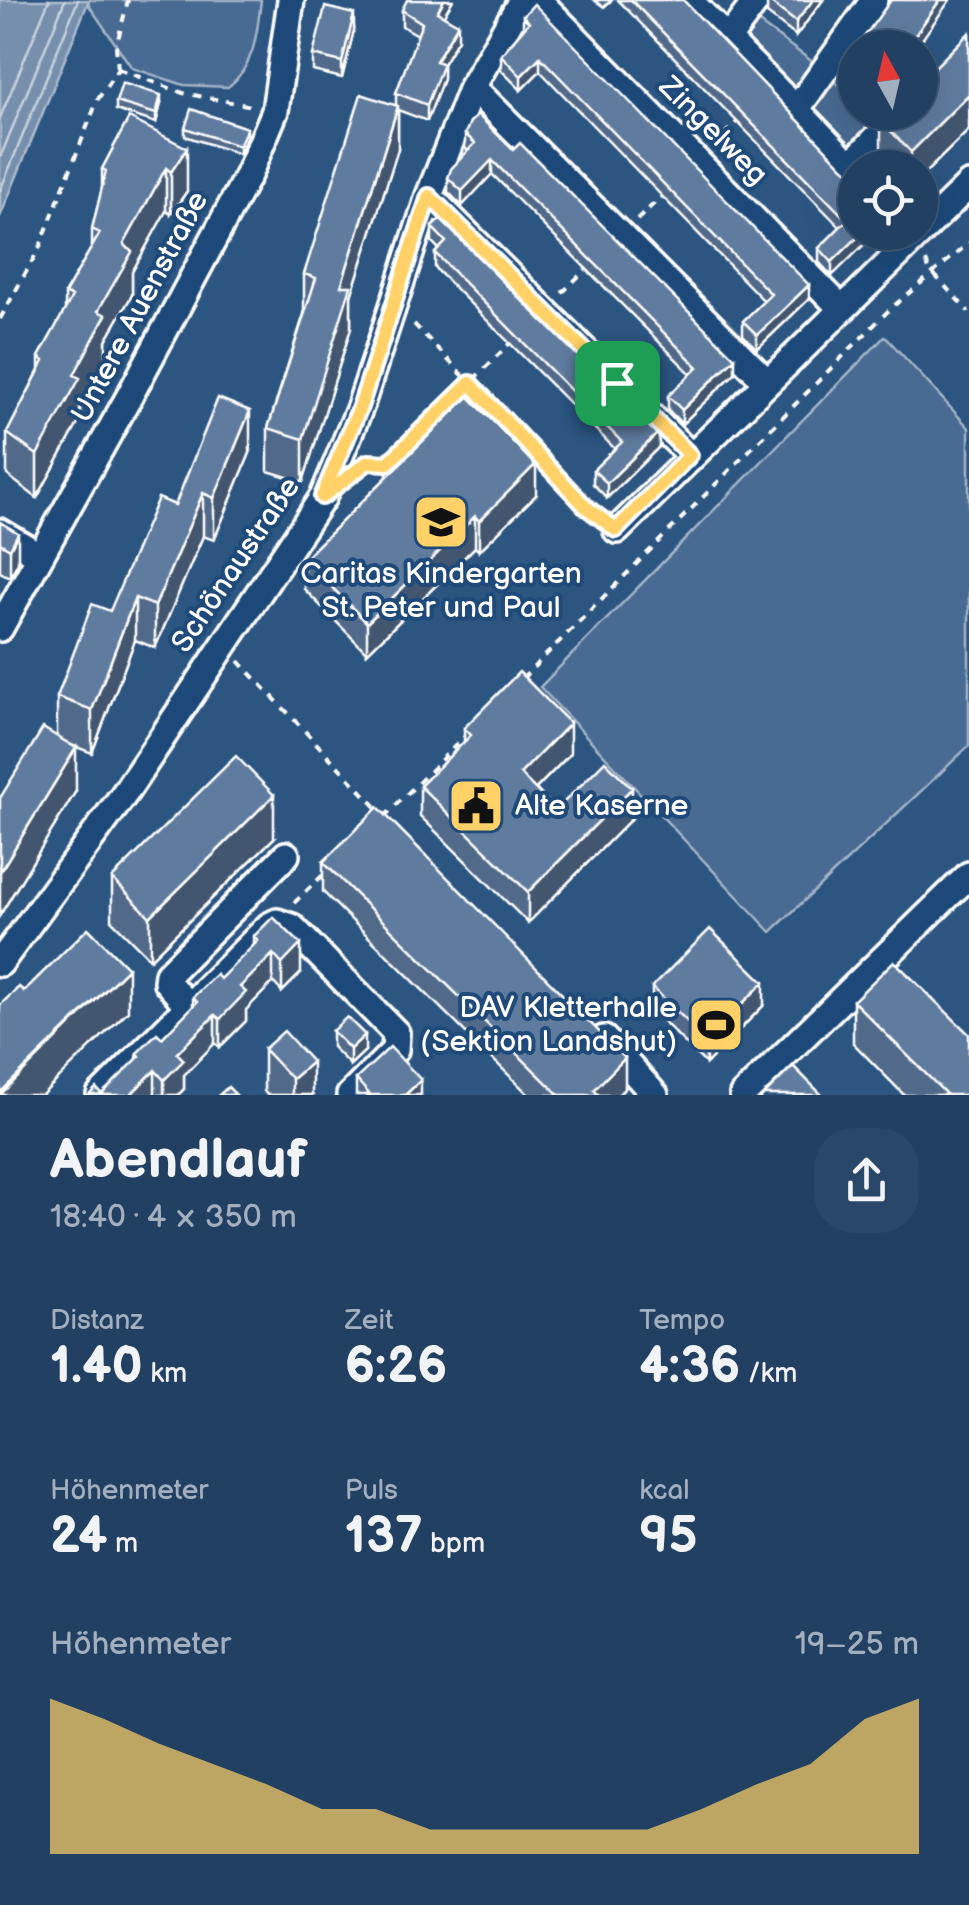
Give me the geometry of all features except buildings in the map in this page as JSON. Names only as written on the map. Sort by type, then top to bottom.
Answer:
[{"type":"street","name":"Untere Auenstraße","points":[[0,628],[229,212],[275,111],[292,0]]},
{"type":"street","name":"Schönaustraße","points":[[0,963],[125,793],[322,497],[360,407],[429,196],[472,87],[522,0]]},
{"type":"street","name":"Zingelweg","points":[[538,0],[842,308]]},
{"type":"street","points":[[689,0],[838,153]]},
{"type":"street","points":[[727,40],[757,0]]},
{"type":"street","points":[[796,110],[874,0]]},
{"type":"street","points":[[472,87],[768,382]]},
{"type":"street","points":[[867,150],[886,130]]},
{"type":"street","points":[[938,214],[969,186]]},
{"type":"street","points":[[429,196],[690,455]]},
{"type":"street","points":[[616,530],[899,250]]},
{"type":"street","points":[[0,532],[40,556]]},
{"type":"street","points":[[189,1007],[167,982],[168,974],[286,856]]},
{"type":"street","points":[[743,1095],[884,970],[969,875]]},
{"type":"street","points":[[100,1095],[277,922],[292,927],[396,1033],[395,1050],[350,1095]]},
{"type":"street","points":[[582,1018],[655,1095]]},
{"type":"path","points":[[0,319],[39,249],[98,100],[118,68],[116,46],[128,0]]},
{"type":"path","points":[[118,68],[183,92],[275,111]]},
{"type":"path","points":[[522,680],[890,309],[969,243]]},
{"type":"path","points":[[921,250],[932,272],[969,312]]},
{"type":"path","points":[[394,302],[586,507],[616,530]]},
{"type":"path","points":[[458,394],[470,383]]},
{"type":"path","points":[[322,497],[368,462],[388,463],[401,451]]},
{"type":"path","points":[[222,644],[393,826]]},
{"type":"path","points":[[384,816],[467,734]]},
{"type":"path","points":[[277,922],[328,870]]},
{"type":"shaded area","points":[[89,0],[261,0],[249,59],[228,87],[184,85],[132,68]]},
{"type":"shaded area","points":[[752,18],[817,65],[797,89],[790,90],[740,37]]},
{"type":"shaded area","points":[[825,76],[838,84],[838,130],[869,130],[845,147],[811,116],[810,96]]},
{"type":"shaded area","points":[[885,336],[969,428],[969,746],[771,932],[540,687]]},
{"type":"water","points":[[0,0],[89,0],[0,217]]},
{"type":"place","name":"Caritas Kindergarten St. Peter und Paul","points":[[441,522]]},
{"type":"place","name":"Alte Kaserne","points":[[476,806]]},
{"type":"place","name":"DAV Kletterhalle (Sektion Landshut)","points":[[716,1025]]},
{"type":"route","points":[[429,196],[617,383],[690,455],[616,530],[586,507],[470,383],[388,463],[368,462],[322,497],[360,407],[429,196]]}]
